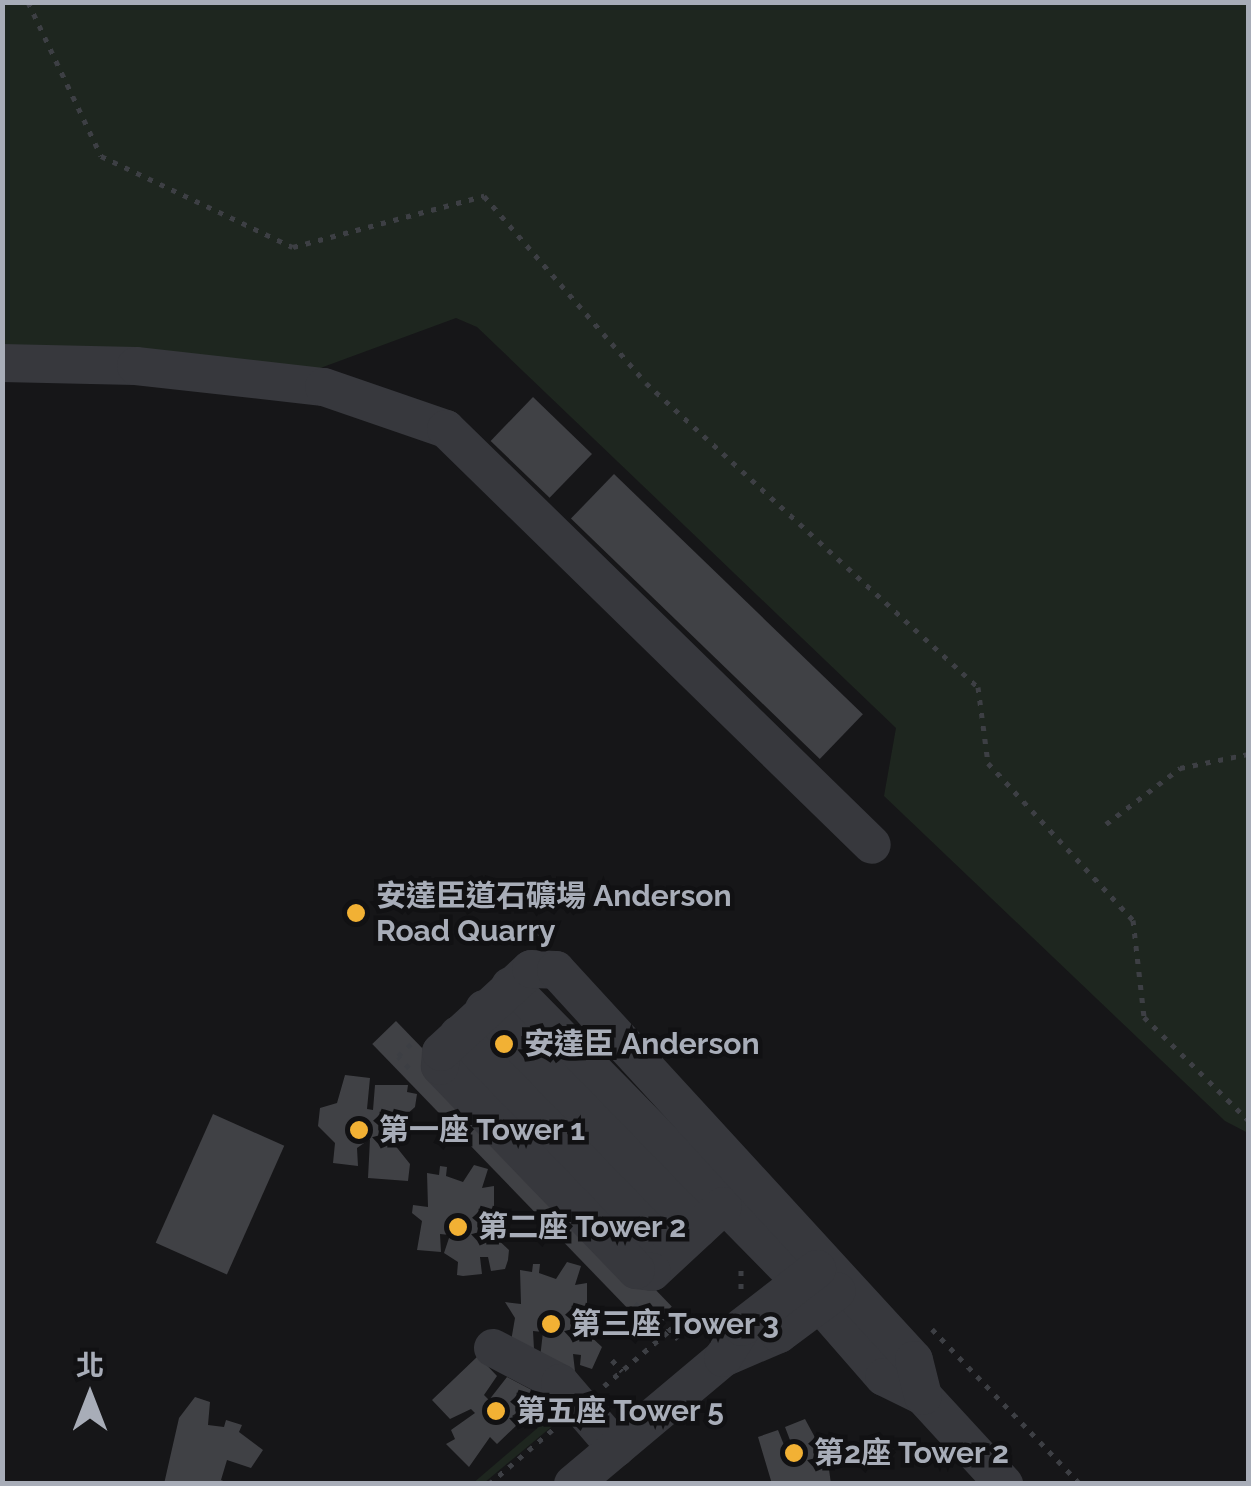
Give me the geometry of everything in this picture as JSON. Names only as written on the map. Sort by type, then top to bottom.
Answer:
[{"type":"street","points":[[2,363],[136,366],[324,386],[446,429],[872,845]]},
{"type":"street","points":[[698,1230],[652,1272],[636,1270],[440,1066],[441,1052],[535,967],[556,970],[815,1280],[884,1377],[924,1396],[1004,1484]]},
{"type":"street","points":[[484,1010],[698,1230],[815,1280]]},
{"type":"street","points":[[573,1484],[723,1358],[742,1327],[815,1280]]},
{"type":"street","points":[[494,1348],[560,1382],[616,1448]]},
{"type":"path","points":[[28,2],[101,156],[293,246],[484,196],[646,384],[978,687],[988,763],[1133,920],[1144,1018],[1248,1120]]},
{"type":"path","points":[[1106,824],[1180,768],[1248,754]]},
{"type":"path","points":[[738,1285],[740,1256]]},
{"type":"path","points":[[664,1297],[651,1308],[678,1339]]},
{"type":"path","points":[[924,1321],[1080,1484]]},
{"type":"path","points":[[600,1390],[670,1330]]},
{"type":"path","points":[[612,1360],[622,1371]]},
{"type":"path","points":[[489,1484],[572,1413]]},
{"type":"shaded area","points":[[2,3],[1248,3],[1248,1133],[1225,1121],[884,796],[896,728],[477,327],[456,318],[315,370],[3,351]]},
{"type":"shaded area","points":[[569,1401],[574,1408],[484,1483],[472,1484]]},
{"type":"building","points":[[533,397],[592,454],[550,498],[491,441]]},
{"type":"building","points":[[614,474],[863,714],[820,759],[571,519]]},
{"type":"building","points":[[396,1021],[672,1307],[648,1330],[372,1044]]},
{"type":"building","name":"第一座 Tower 1","points":[[345,1075],[370,1078],[367,1109],[373,1110],[375,1085],[408,1085],[407,1092],[417,1094],[415,1107],[396,1124],[394,1144],[410,1164],[408,1181],[368,1178],[370,1139],[357,1148],[358,1166],[333,1163],[335,1143],[318,1126],[320,1108],[337,1103]]},
{"type":"building","points":[[213,1114],[284,1146],[227,1275],[156,1243]]},
{"type":"building","name":"第二座 Tower 2","points":[[474,1165],[488,1169],[482,1188],[494,1186],[494,1236],[509,1250],[505,1269],[491,1271],[488,1257],[480,1257],[482,1274],[463,1276],[457,1275],[458,1262],[444,1253],[450,1235],[440,1234],[441,1252],[417,1250],[422,1221],[412,1213],[413,1205],[428,1207],[427,1173],[439,1175],[440,1166],[447,1167],[446,1176],[463,1182]]},
{"type":"building","name":"第三座 Tower 3","points":[[567,1262],[581,1266],[575,1285],[587,1283],[587,1333],[602,1347],[592,1369],[580,1365],[581,1355],[573,1354],[575,1371],[540,1358],[543,1332],[533,1331],[534,1349],[510,1347],[515,1318],[505,1302],[521,1304],[520,1270],[532,1272],[533,1264],[540,1264],[539,1273],[556,1279]]},
{"type":"building","name":"第五座 Tower 5","points":[[478,1356],[497,1376],[484,1395],[489,1400],[507,1377],[543,1396],[512,1416],[519,1423],[497,1444],[490,1437],[469,1467],[446,1444],[455,1439],[451,1430],[475,1413],[471,1409],[450,1419],[432,1400]]},
{"type":"building","points":[[195,1397],[210,1402],[208,1425],[224,1427],[226,1420],[242,1425],[239,1432],[263,1450],[251,1468],[227,1460],[221,1480],[230,1484],[164,1484],[179,1418]]},
{"type":"building","name":"第2座 Tower 2","points":[[805,1419],[825,1456],[822,1465],[828,1462],[831,1484],[772,1484],[758,1437],[778,1430],[786,1450],[793,1448],[785,1427]]},
{"type":"place","name":"安達臣道石礦場 Anderson Road Quarry","points":[[356,913]]},
{"type":"place","name":"安達臣 Anderson","points":[[504,1044]]},
{"type":"place","name":"第一座 Tower 1","points":[[359,1130]]},
{"type":"place","name":"第二座 Tower 2","points":[[458,1227]]},
{"type":"place","name":"第三座 Tower 3","points":[[551,1324]]},
{"type":"place","name":"第五座 Tower 5","points":[[496,1411]]},
{"type":"place","name":"第2座 Tower 2","points":[[794,1453]]}]
